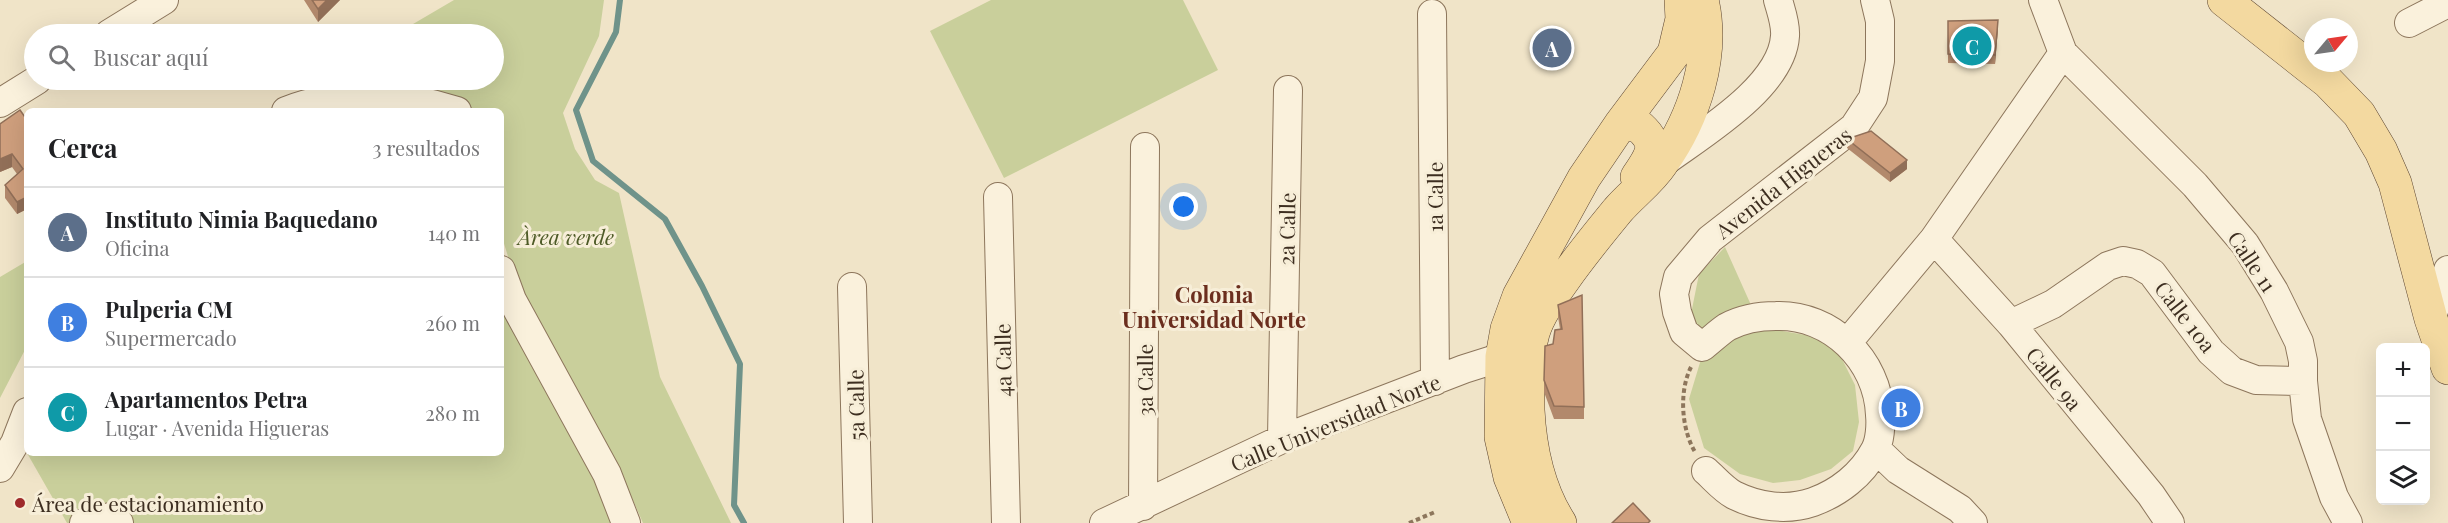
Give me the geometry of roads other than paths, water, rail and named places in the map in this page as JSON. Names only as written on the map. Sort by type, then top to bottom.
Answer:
[{"type":"main road","points":[[1529,523],[1510,477],[1501,437],[1502,357],[1507,329],[1519,296],[1584,178],[1674,53],[1683,19],[1681,0]]},
{"type":"main road","points":[[1560,523],[1551,508],[1536,468],[1529,428],[1527,360],[1533,331],[1546,304],[1572,268],[1626,202],[1660,165],[1682,132],[1702,69],[1707,31],[1702,0]]},
{"type":"main road","points":[[2224,0],[2328,82],[2359,114],[2382,152],[2395,183],[2431,320],[2448,368]]},
{"type":"main road","points":[[1584,178],[1587,196],[1604,212],[1626,202],[1636,179],[1652,156],[1651,141],[1649,133],[1636,124],[1620,125]]},
{"type":"street","points":[[125,24],[164,0]]},
{"type":"street","points":[[1660,165],[1741,104],[1763,82],[1781,57],[1786,35],[1778,0]]},
{"type":"street","name":"Avenida Higueras","points":[[1848,342],[1821,324],[1790,315],[1758,316],[1728,327],[1702,347],[1684,332],[1674,294],[1678,277],[1710,239],[1854,127],[1873,98],[1880,61],[1880,21],[1875,0]]},
{"type":"street","points":[[1706,471],[1732,494],[1765,506],[1799,507],[1832,495],[1859,473],[1876,449],[1881,423],[1880,403],[1869,370],[1848,342],[1934,238],[2063,52],[2043,0]]},
{"type":"street","points":[[2409,23],[2448,3]]},
{"type":"street","name":"1a Calle","points":[[1432,14],[1435,381]]},
{"type":"street","name":"Calle 11","points":[[2063,52],[2195,185],[2245,244],[2274,291],[2299,342],[2303,361],[2307,419],[2334,496],[2348,523]]},
{"type":"street","points":[[1702,69],[1715,98],[1741,104]]},
{"type":"street","points":[[3,94],[24,85]]},
{"type":"street","name":"2a Calle","points":[[1282,439],[1288,90]]},
{"type":"street","points":[[295,108],[325,98],[374,96],[429,102],[448,108]]},
{"type":"street","name":"3a Calle","points":[[1143,506],[1145,147]]},
{"type":"street","name":"4a Calle","points":[[998,197],[1006,523]]},
{"type":"street","name":"Calle 9a","points":[[1934,238],[2011,324],[2151,495],[2170,523]]},
{"type":"street","name":"Calle 10a","points":[[2011,324],[2053,304],[2108,266],[2123,261],[2137,264],[2152,273],[2211,352],[2232,371],[2256,380],[2303,381]]},
{"type":"street","points":[[2431,320],[2448,270]]},
{"type":"street","points":[[504,278],[512,300],[607,474],[626,523]]},
{"type":"street","name":"5a Calle","points":[[852,287],[858,523]]},
{"type":"street","name":"Calle Universidad Norte","points":[[1104,523],[1282,439],[1464,369],[1502,357]]},
{"type":"street","points":[[0,468],[15,443],[24,420]]},
{"type":"street","points":[[1876,449],[1898,470],[1960,509],[1973,523]]},
{"type":"street","points":[[84,523],[111,517],[119,523]]},
{"type":"waterway","points":[[620,0],[616,32],[576,110],[593,161],[665,219],[702,286],[740,364],[734,505],[744,523]]},
{"type":"place","name":"Apartamentos Petra","points":[[1972,46]]},
{"type":"place","name":"Instituto Nimia Baquedano","points":[[1552,48]]},
{"type":"place","name":"Pulperia CM","points":[[1901,408]]},
{"type":"place","name":"Área de estacionamiento","points":[[20,503]]},
{"type":"district","name":"Colonia Universidad Norte","points":[[1214,306]]},
{"type":"park label","name":"Àrea verde","points":[[566,236]]}]
